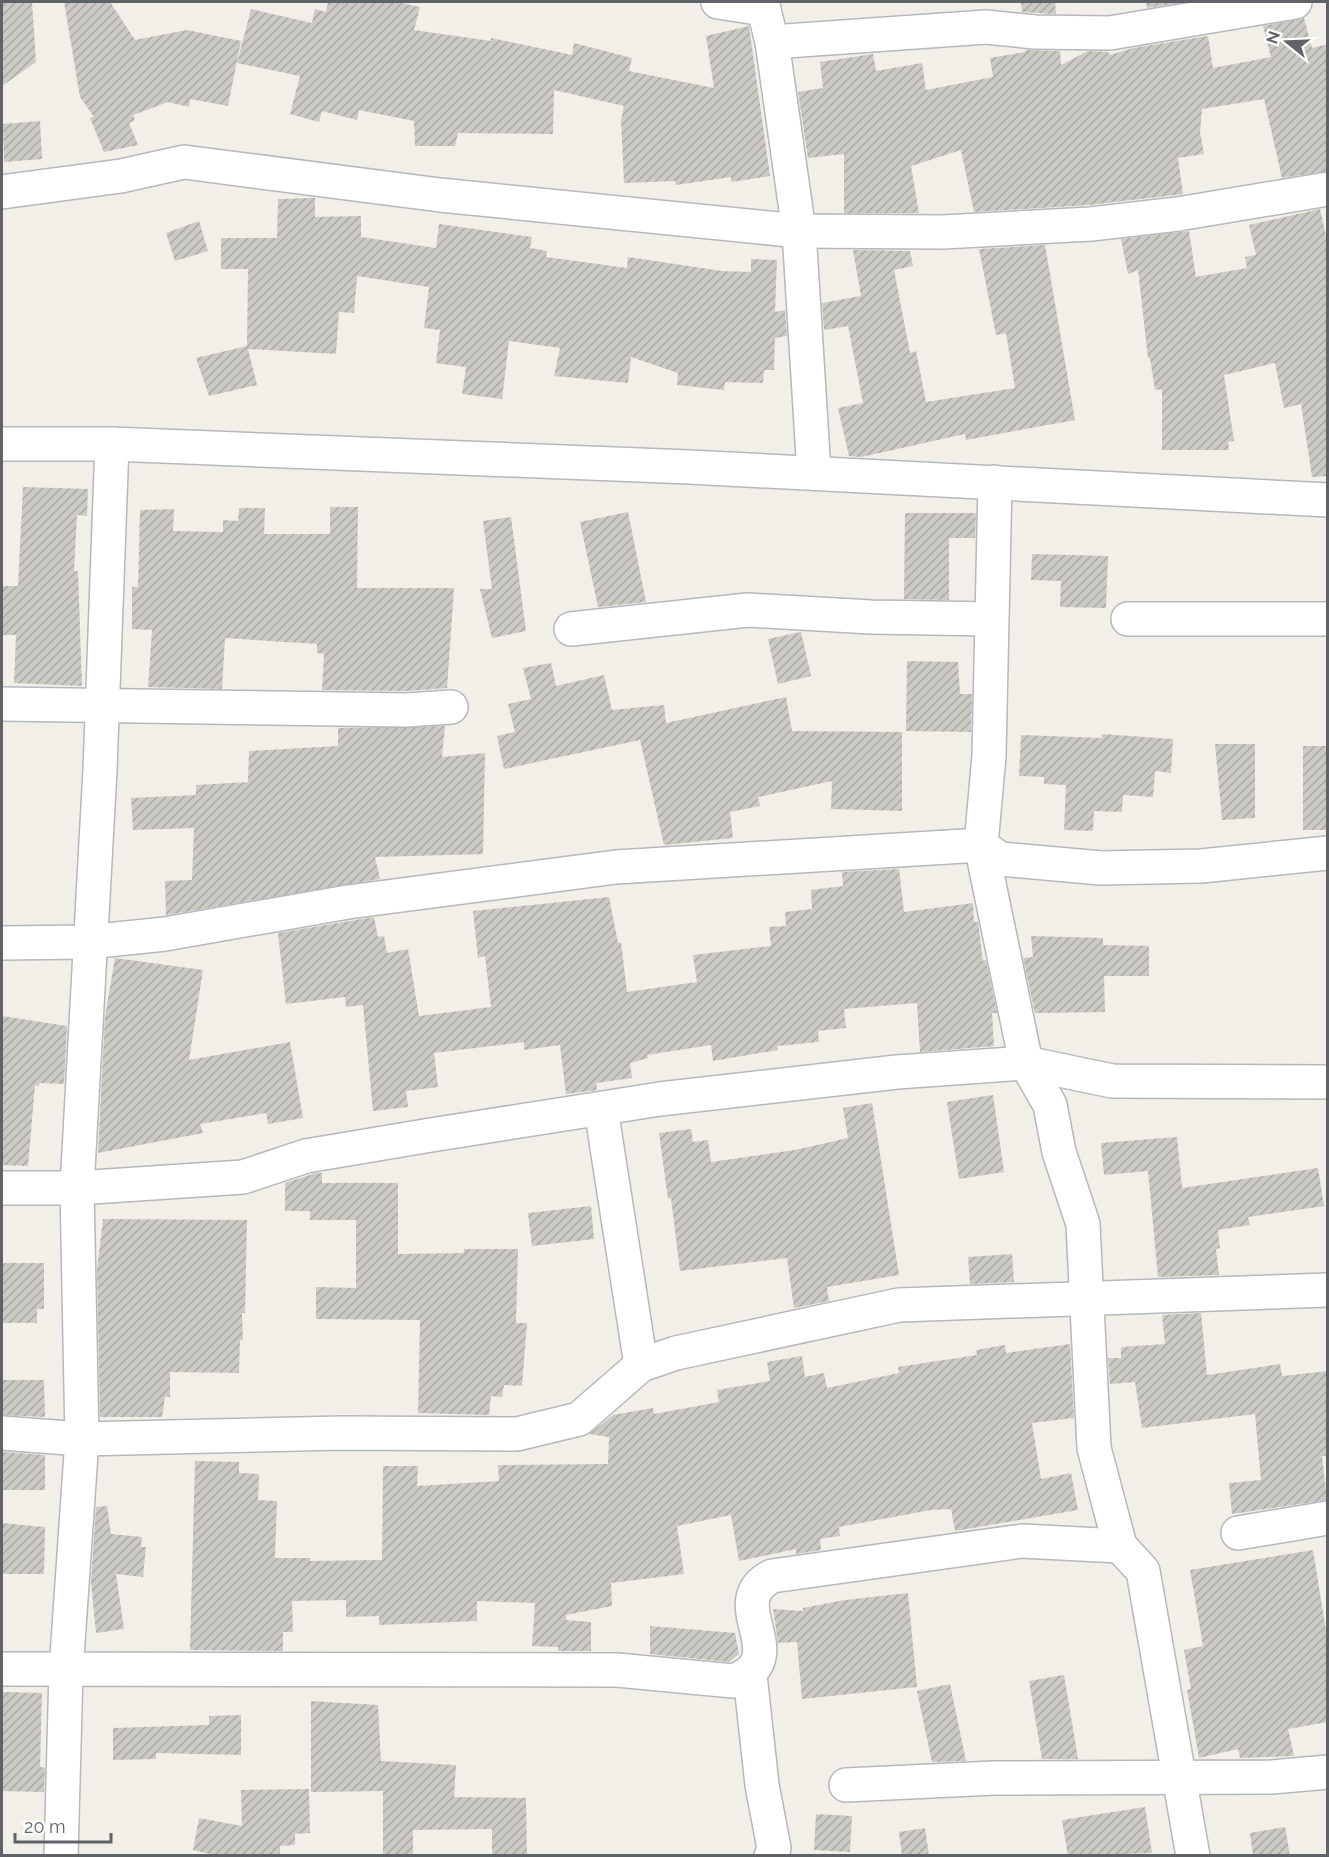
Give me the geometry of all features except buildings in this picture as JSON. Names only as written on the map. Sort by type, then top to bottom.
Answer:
[{"type":"street","points":[[718,2],[763,5],[772,42],[799,231],[814,473]]},
{"type":"street","points":[[772,42],[986,27],[1035,32],[1110,33],[1295,2]]},
{"type":"street","points":[[2,192],[122,176],[184,162],[440,195],[799,231],[943,232],[1091,224],[1178,214],[1328,189]]},
{"type":"street","points":[[2,444],[112,444],[814,473],[1328,500]]},
{"type":"street","points":[[61,1856],[66,1671],[82,1439],[77,1188],[88,942],[100,770],[100,704],[112,444]]},
{"type":"street","points":[[995,482],[989,756],[981,845],[1026,1063],[1050,1105],[1059,1152],[1083,1224],[1094,1448],[1120,1546],[1143,1571],[1193,1856]]},
{"type":"street","points":[[571,629],[748,610],[872,617],[991,619]]},
{"type":"street","points":[[1128,619],[1328,619]]},
{"type":"street","points":[[2,704],[406,710],[451,707]]},
{"type":"street","points":[[2,943],[88,942],[165,934],[348,902],[616,867],[981,845],[1000,859],[1101,868],[1201,866],[1328,854]]},
{"type":"street","points":[[2,1188],[77,1188],[243,1177],[306,1156],[660,1099],[897,1072],[1026,1063],[1112,1081],[1328,1082]]},
{"type":"street","points":[[601,1110],[641,1365]]},
{"type":"street","points":[[2,1433],[82,1439],[342,1433],[517,1434],[579,1419],[641,1365],[676,1353],[899,1305],[1088,1296],[1328,1290]]},
{"type":"street","points":[[1238,1533],[1328,1518]]},
{"type":"street","points":[[2,1669],[66,1671],[617,1670],[733,1681],[750,1675],[759,1661],[759,1640],[751,1603],[759,1582],[772,1576],[1022,1541],[1120,1546]]},
{"type":"street","points":[[750,1675],[762,1785],[774,1848],[771,1856]]},
{"type":"street","points":[[846,1785],[994,1778],[1272,1777],[1328,1772]]}]
